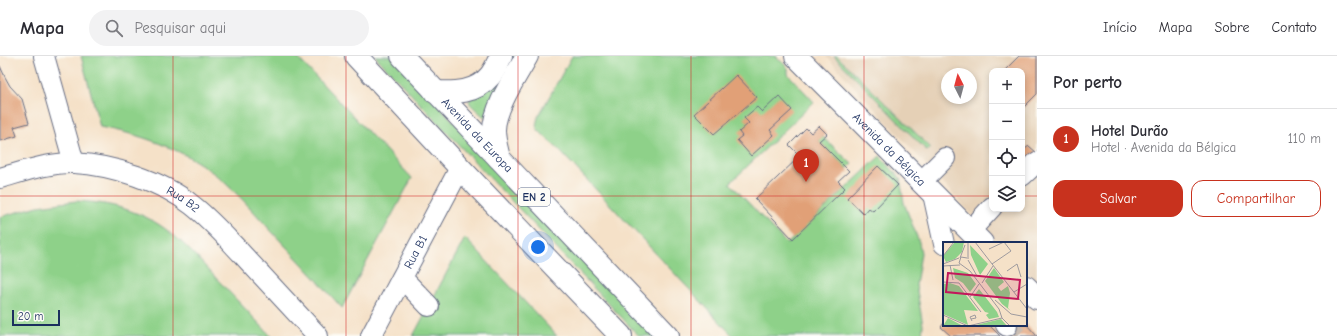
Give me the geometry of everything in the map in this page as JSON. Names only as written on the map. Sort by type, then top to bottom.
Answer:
[{"type":"main road","name":"EN 2","points":[[356,56],[460,168],[621,336]]},
{"type":"main road","name":"Avenida da Europa","points":[[402,56],[434,92],[499,158],[668,336]]},
{"type":"main road","points":[[434,92],[451,93],[468,91],[479,85],[491,75],[501,56]]},
{"type":"main road","points":[[499,158],[494,130],[496,119],[502,104],[527,56]]},
{"type":"main road","name":"Avenida da Bélgica","points":[[796,56],[976,237]]},
{"type":"main road","points":[[1027,287],[1037,298]]},
{"type":"street","points":[[44,56],[74,163]]},
{"type":"street","points":[[943,242],[927,188],[946,158]]},
{"type":"street","points":[[1025,173],[1037,162]]},
{"type":"street","name":"Rua B2","points":[[0,178],[29,170],[74,163],[115,170],[152,181],[166,188],[192,205],[217,228],[318,336]]},
{"type":"street","name":"Rua B1","points":[[371,336],[460,168]]},
{"type":"street","points":[[976,237],[990,212]]},
{"type":"street","points":[[402,278],[429,306]]},
{"type":"shaded area","points":[[826,56],[1037,56],[1037,282],[1027,272],[1027,242],[997,242]]},
{"type":"green space","points":[[81,56],[296,56],[412,178],[342,308],[243,201],[212,172],[189,157],[157,142],[100,127]]},
{"type":"green space","points":[[375,56],[392,56],[655,336],[639,336]]},
{"type":"green space","points":[[512,56],[518,56],[484,117],[470,104],[469,100],[503,72]]},
{"type":"green space","points":[[572,56],[776,56],[788,68],[788,74],[814,102],[730,183],[787,244],[880,156],[900,178],[904,203],[919,242],[921,253],[916,285],[923,325],[922,336],[733,336],[559,150],[538,130],[536,125],[538,117]]},
{"type":"green space","points":[[834,56],[837,56],[931,148],[927,151]]},
{"type":"green space","points":[[823,137],[852,164],[847,169],[819,141]]},
{"type":"green space","points":[[76,201],[99,203],[121,208],[148,218],[170,232],[271,336],[0,336],[0,217],[38,206]]},
{"type":"green space","points":[[465,238],[557,336],[413,336]]},
{"type":"building","points":[[1019,56],[1037,56],[1037,94],[1025,106],[1025,68],[1007,68]]},
{"type":"building","points":[[0,66],[10,86],[22,99],[29,123],[14,127],[17,136],[0,141]]},
{"type":"building","points":[[736,75],[757,97],[714,134],[694,114]]},
{"type":"building","points":[[779,96],[792,110],[770,130],[774,135],[751,156],[737,140],[742,136],[739,132],[749,123],[744,118],[757,107],[762,112]]},
{"type":"building","points":[[819,126],[827,134],[819,141],[849,171],[838,181],[845,188],[793,239],[755,199],[800,156],[789,145],[806,128],[811,133]]},
{"type":"building","points":[[1029,146],[1037,153],[1031,164],[1025,159],[1025,149]]},
{"type":"building","points":[[878,166],[898,185],[873,211],[869,208],[864,214],[847,198]]},
{"type":"building","points":[[943,324],[943,326],[990,326],[1000,336],[951,336],[941,327]]},
{"type":"building","points":[[1027,325],[1037,336],[1010,336],[1004,330],[1008,326]]},
{"type":"tunnel","points":[[1007,326],[1017,336]]},
{"type":"place","name":"Hotel Durão","points":[[806,182]]}]
